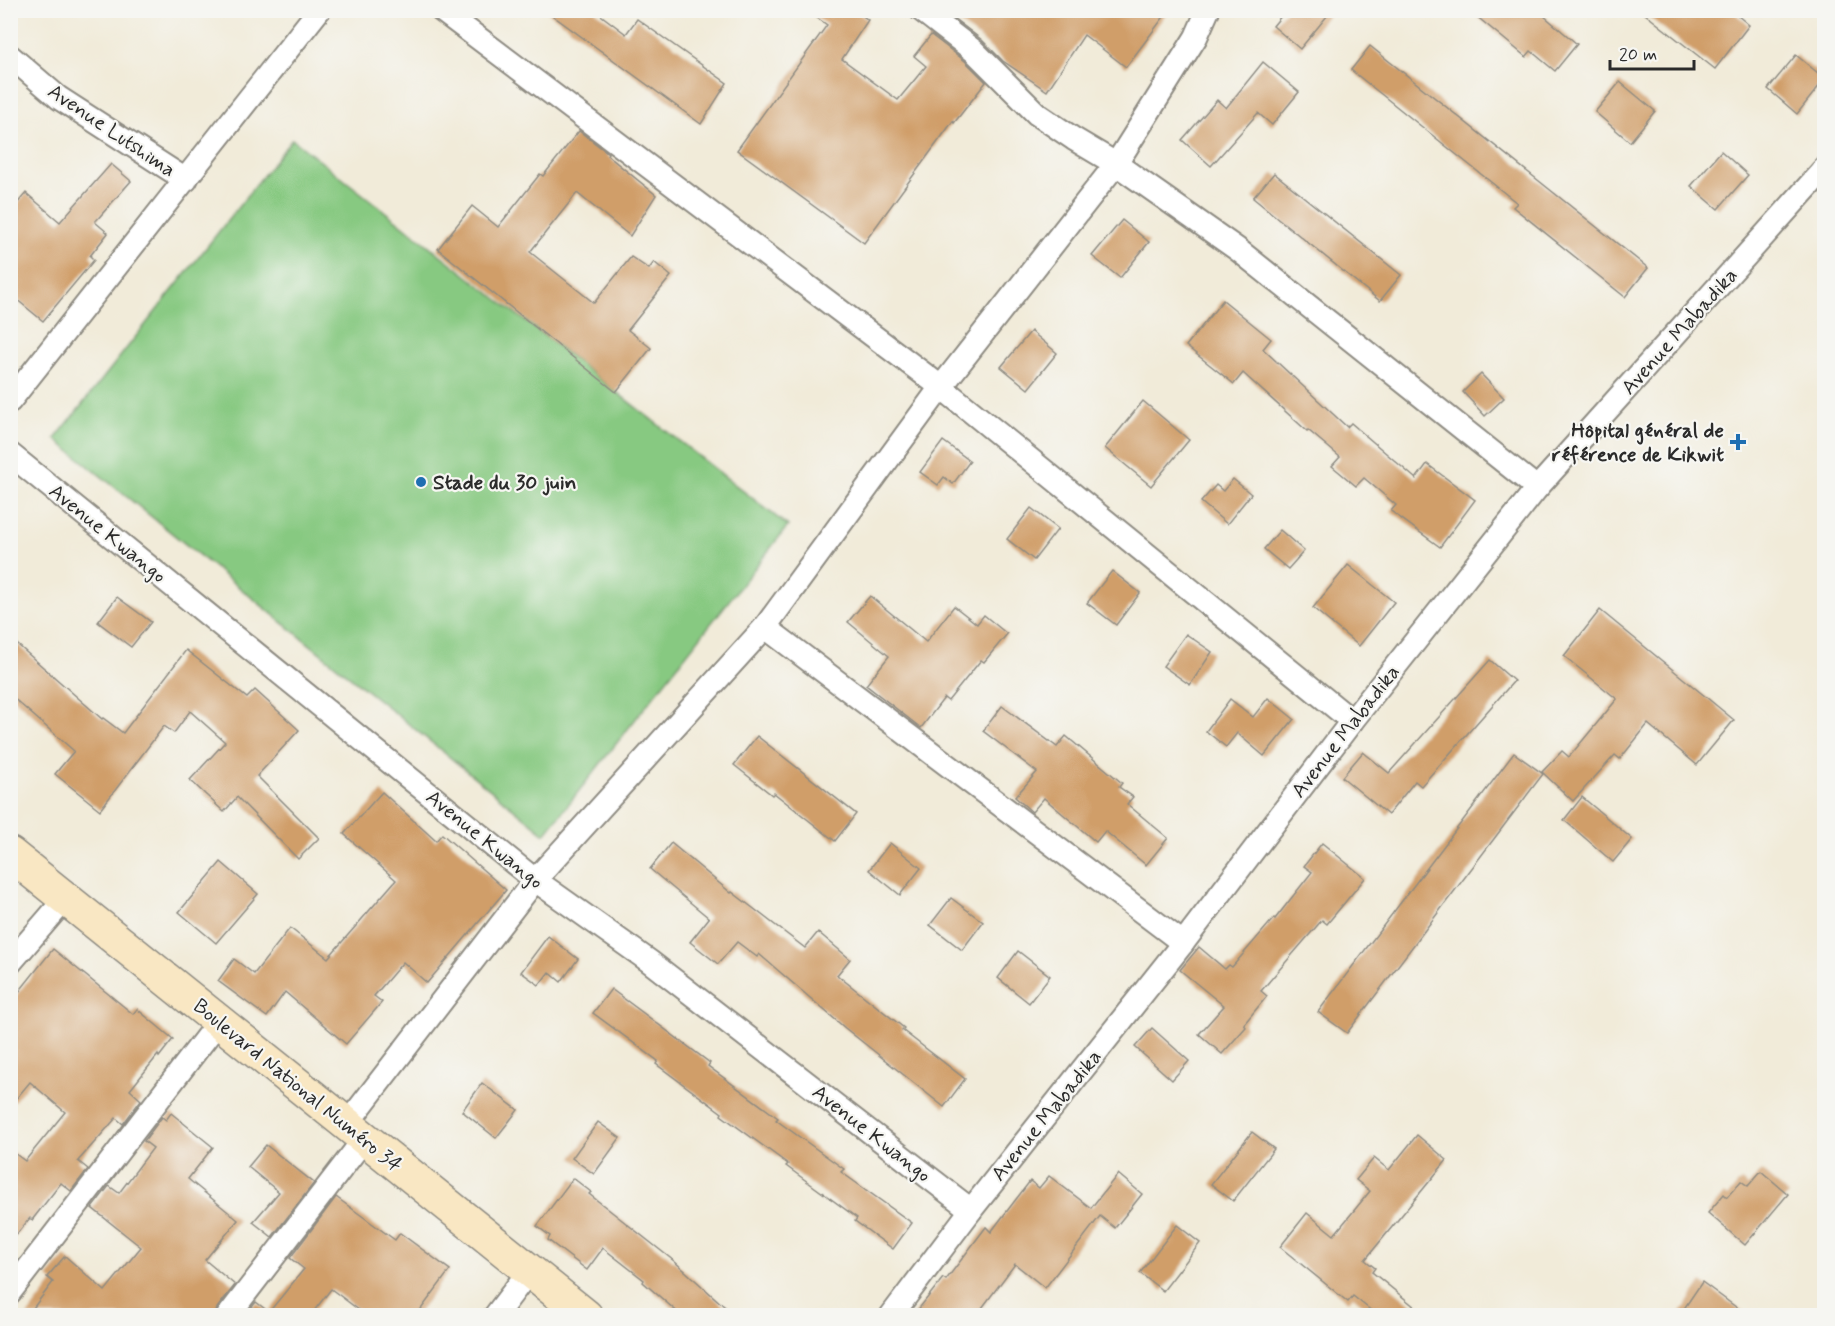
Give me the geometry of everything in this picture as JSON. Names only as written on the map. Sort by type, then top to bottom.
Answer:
[{"type":"main road","name":"Boulevard National Numéro 34","points":[[10,854],[586,1316]]},
{"type":"street","points":[[10,401],[320,10]]},
{"type":"street","points":[[441,10],[941,387],[1352,721]]},
{"type":"street","points":[[921,10],[974,51],[1037,114],[1116,164],[1237,249],[1537,488]]},
{"type":"street","points":[[228,1316],[356,1131],[535,880],[765,627],[941,387],[1116,164],[1196,37],[1208,10]]},
{"type":"street","name":"Avenue Lutshima","points":[[10,56],[59,98],[186,180]]},
{"type":"street","name":"Avenue Mabadika","points":[[891,1316],[971,1210],[1183,943],[1352,721],[1537,488],[1824,169]]},
{"type":"street","name":"Avenue Kwango","points":[[10,454],[535,880],[649,961],[971,1210]]},
{"type":"street","points":[[765,627],[1183,943]]},
{"type":"street","points":[[10,963],[66,898]]},
{"type":"street","points":[[10,1292],[219,1021]]},
{"type":"street","points":[[495,1316],[530,1270]]},
{"type":"green space","name":"Stade du 30 juin","points":[[292,139],[788,526],[545,834],[55,439]]},
{"type":"building","points":[[545,10],[594,10],[626,34],[637,19],[727,83],[701,124]]},
{"type":"building","points":[[806,10],[855,10],[868,20],[842,59],[898,100],[926,66],[914,56],[931,35],[965,61],[986,82],[954,123],[953,121],[864,243],[737,150],[827,25]]},
{"type":"building","points":[[951,10],[1169,10],[1126,67],[1084,35],[1047,91],[1003,61],[982,40],[948,14]]},
{"type":"building","points":[[1286,10],[1332,10],[1300,49],[1273,26]]},
{"type":"building","points":[[1469,10],[1537,10],[1577,44],[1555,71],[1531,51],[1526,57]]},
{"type":"building","points":[[1640,10],[1731,10],[1749,25],[1715,69]]},
{"type":"building","points":[[1370,46],[1648,268],[1625,297],[1513,207],[1517,203],[1351,70]]},
{"type":"building","points":[[1796,55],[1824,78],[1797,114],[1768,89]]},
{"type":"building","points":[[1263,62],[1299,92],[1272,125],[1258,113],[1211,166],[1182,140],[1217,100],[1226,108]]},
{"type":"building","points":[[1620,82],[1655,111],[1630,142],[1595,112]]},
{"type":"building","points":[[579,131],[656,195],[630,236],[577,193],[530,252],[594,303],[631,257],[649,269],[654,262],[671,276],[628,330],[651,348],[616,392],[438,249],[472,206],[498,227],[540,174],[543,176]]},
{"type":"building","points":[[1721,151],[1748,175],[1718,209],[1691,186]]},
{"type":"building","points":[[111,164],[131,181],[95,222],[108,233],[90,256],[94,260],[43,321],[10,294],[10,212],[26,193],[60,222]]},
{"type":"building","points":[[1274,173],[1401,275],[1380,301],[1253,198]]},
{"type":"building","points":[[1122,220],[1149,242],[1120,278],[1092,256]]},
{"type":"building","points":[[1223,300],[1271,339],[1263,349],[1347,427],[1351,423],[1416,479],[1427,464],[1475,500],[1440,547],[1391,511],[1396,505],[1364,478],[1356,486],[1332,466],[1340,457],[1307,431],[1243,373],[1234,384],[1186,346]]},
{"type":"building","points":[[1031,331],[1057,353],[1028,389],[1001,367]]},
{"type":"building","points":[[1481,374],[1504,398],[1485,416],[1463,392]]},
{"type":"building","points":[[1143,401],[1189,440],[1151,486],[1105,448]]},
{"type":"building","points":[[943,441],[970,461],[953,484],[944,477],[938,485],[920,472]]},
{"type":"building","points":[[1233,479],[1251,494],[1227,524],[1201,502],[1216,485],[1223,491]]},
{"type":"building","points":[[1031,508],[1058,529],[1034,560],[1007,539]]},
{"type":"building","points":[[1280,530],[1304,551],[1288,569],[1264,549]]},
{"type":"building","points":[[1348,565],[1394,602],[1359,646],[1313,608]]},
{"type":"building","points":[[1112,571],[1140,593],[1116,625],[1087,603]]},
{"type":"building","points":[[870,596],[926,642],[954,606],[977,624],[984,615],[1007,634],[984,662],[981,660],[948,701],[944,698],[921,728],[866,685],[889,656],[848,622]]},
{"type":"building","points":[[117,597],[151,622],[131,647],[98,622]]},
{"type":"building","points":[[1600,610],[1734,720],[1697,765],[1648,724],[1620,759],[1615,755],[1573,801],[1542,772],[1562,751],[1569,757],[1617,699],[1564,656]]},
{"type":"building","points":[[1186,634],[1212,652],[1190,685],[1163,666]]},
{"type":"building","points":[[10,638],[102,719],[123,733],[186,650],[247,698],[255,690],[299,730],[257,776],[319,838],[298,859],[237,797],[224,812],[190,780],[225,742],[190,711],[174,733],[164,726],[100,810],[55,774],[74,751],[10,695]]},
{"type":"building","points":[[1490,660],[1514,681],[1421,786],[1415,781],[1388,815],[1342,777],[1363,752],[1389,773]]},
{"type":"building","points":[[1268,698],[1294,719],[1264,756],[1237,733],[1226,747],[1206,731],[1230,699],[1253,717]]},
{"type":"building","points":[[1002,706],[1057,747],[1066,736],[1122,783],[1119,787],[1133,797],[1127,804],[1168,838],[1146,865],[1105,831],[1096,842],[1044,798],[1032,812],[1015,797],[1037,772],[983,731]]},
{"type":"building","points":[[757,736],[856,814],[835,841],[734,765]]},
{"type":"building","points":[[1514,753],[1543,774],[1347,1033],[1318,1012]]},
{"type":"building","points":[[382,792],[436,841],[442,834],[506,890],[427,983],[403,962],[374,996],[382,1002],[346,1044],[285,992],[267,1017],[218,981],[234,959],[254,974],[290,928],[328,958],[396,880],[344,834]]},
{"type":"building","points":[[1582,797],[1632,839],[1613,862],[1564,820]]},
{"type":"building","points":[[671,843],[731,893],[805,948],[818,932],[850,959],[837,975],[965,1079],[944,1107],[845,1028],[759,954],[757,957],[737,942],[718,964],[690,942],[709,918],[650,869]]},
{"type":"building","points":[[890,843],[921,868],[900,895],[869,870]]},
{"type":"building","points":[[1322,843],[1365,878],[1327,924],[1322,920],[1261,991],[1267,996],[1244,1024],[1246,1027],[1222,1054],[1199,1034],[1224,1006],[1180,970],[1199,947],[1225,969],[1229,965],[1232,967],[1275,919],[1312,872],[1304,866]]},
{"type":"building","points":[[221,862],[258,894],[216,943],[179,912]]},
{"type":"building","points":[[951,898],[983,922],[962,950],[930,925]]},
{"type":"building","points":[[548,936],[578,959],[561,982],[549,972],[539,985],[521,972]]},
{"type":"building","points":[[53,949],[133,1014],[137,1009],[173,1039],[130,1090],[141,1100],[123,1124],[116,1118],[78,1161],[88,1169],[71,1191],[61,1183],[32,1220],[30,1218],[10,1242],[10,1150],[25,1161],[65,1112],[30,1082],[10,1106],[10,1003]]},
{"type":"building","points":[[1018,951],[1050,976],[1029,1003],[998,978]]},
{"type":"building","points":[[611,989],[710,1063],[708,1066],[778,1118],[776,1120],[844,1169],[841,1172],[912,1223],[893,1249],[855,1221],[857,1218],[786,1166],[788,1164],[656,1064],[658,1061],[593,1013]]},
{"type":"building","points":[[1152,1028],[1189,1061],[1172,1080],[1135,1047]]},
{"type":"building","points":[[482,1083],[518,1110],[496,1138],[462,1111]]},
{"type":"building","points":[[171,1113],[213,1147],[188,1179],[238,1220],[205,1260],[235,1285],[217,1308],[215,1316],[27,1316],[53,1282],[47,1277],[65,1256],[105,1291],[141,1247],[92,1208],[109,1186],[119,1193],[153,1148],[144,1141],[162,1117],[166,1120]]},
{"type":"building","points":[[598,1122],[620,1138],[594,1174],[572,1158]]},
{"type":"building","points":[[1252,1132],[1274,1149],[1233,1201],[1211,1184]]},
{"type":"building","points":[[1417,1135],[1447,1160],[1365,1260],[1375,1268],[1372,1272],[1426,1316],[1378,1316],[1353,1296],[1348,1302],[1280,1247],[1307,1213],[1334,1235],[1370,1191],[1356,1180],[1374,1158],[1389,1170]]},
{"type":"building","points":[[266,1145],[314,1183],[272,1237],[253,1222],[279,1192],[248,1167]]},
{"type":"building","points":[[1761,1171],[1788,1194],[1745,1245],[1708,1213],[1724,1194],[1727,1197],[1741,1181],[1748,1186]]},
{"type":"building","points":[[1118,1174],[1142,1194],[1115,1228],[1100,1216],[1045,1288],[1015,1264],[976,1316],[913,1316],[943,1278],[946,1280],[986,1227],[991,1232],[1030,1181],[1039,1188],[1049,1176],[1091,1208]]},
{"type":"building","points":[[573,1178],[591,1192],[589,1194],[674,1261],[735,1316],[682,1316],[643,1282],[644,1280],[603,1248],[587,1270],[548,1240],[550,1236],[537,1226]]},
{"type":"building","points":[[336,1197],[395,1240],[400,1233],[450,1270],[416,1316],[367,1316],[331,1289],[310,1316],[245,1316],[256,1302],[269,1312],[304,1269],[290,1258]]},
{"type":"building","points":[[1177,1225],[1200,1243],[1163,1291],[1140,1273]]},
{"type":"building","points":[[1702,1282],[1748,1316],[1679,1316]]},
{"type":"place","name":"Hôpital général de référence de Kikwit","points":[[1738,442]]},
{"type":"place","name":"Stade du 30 juin","points":[[421,482]]}]
